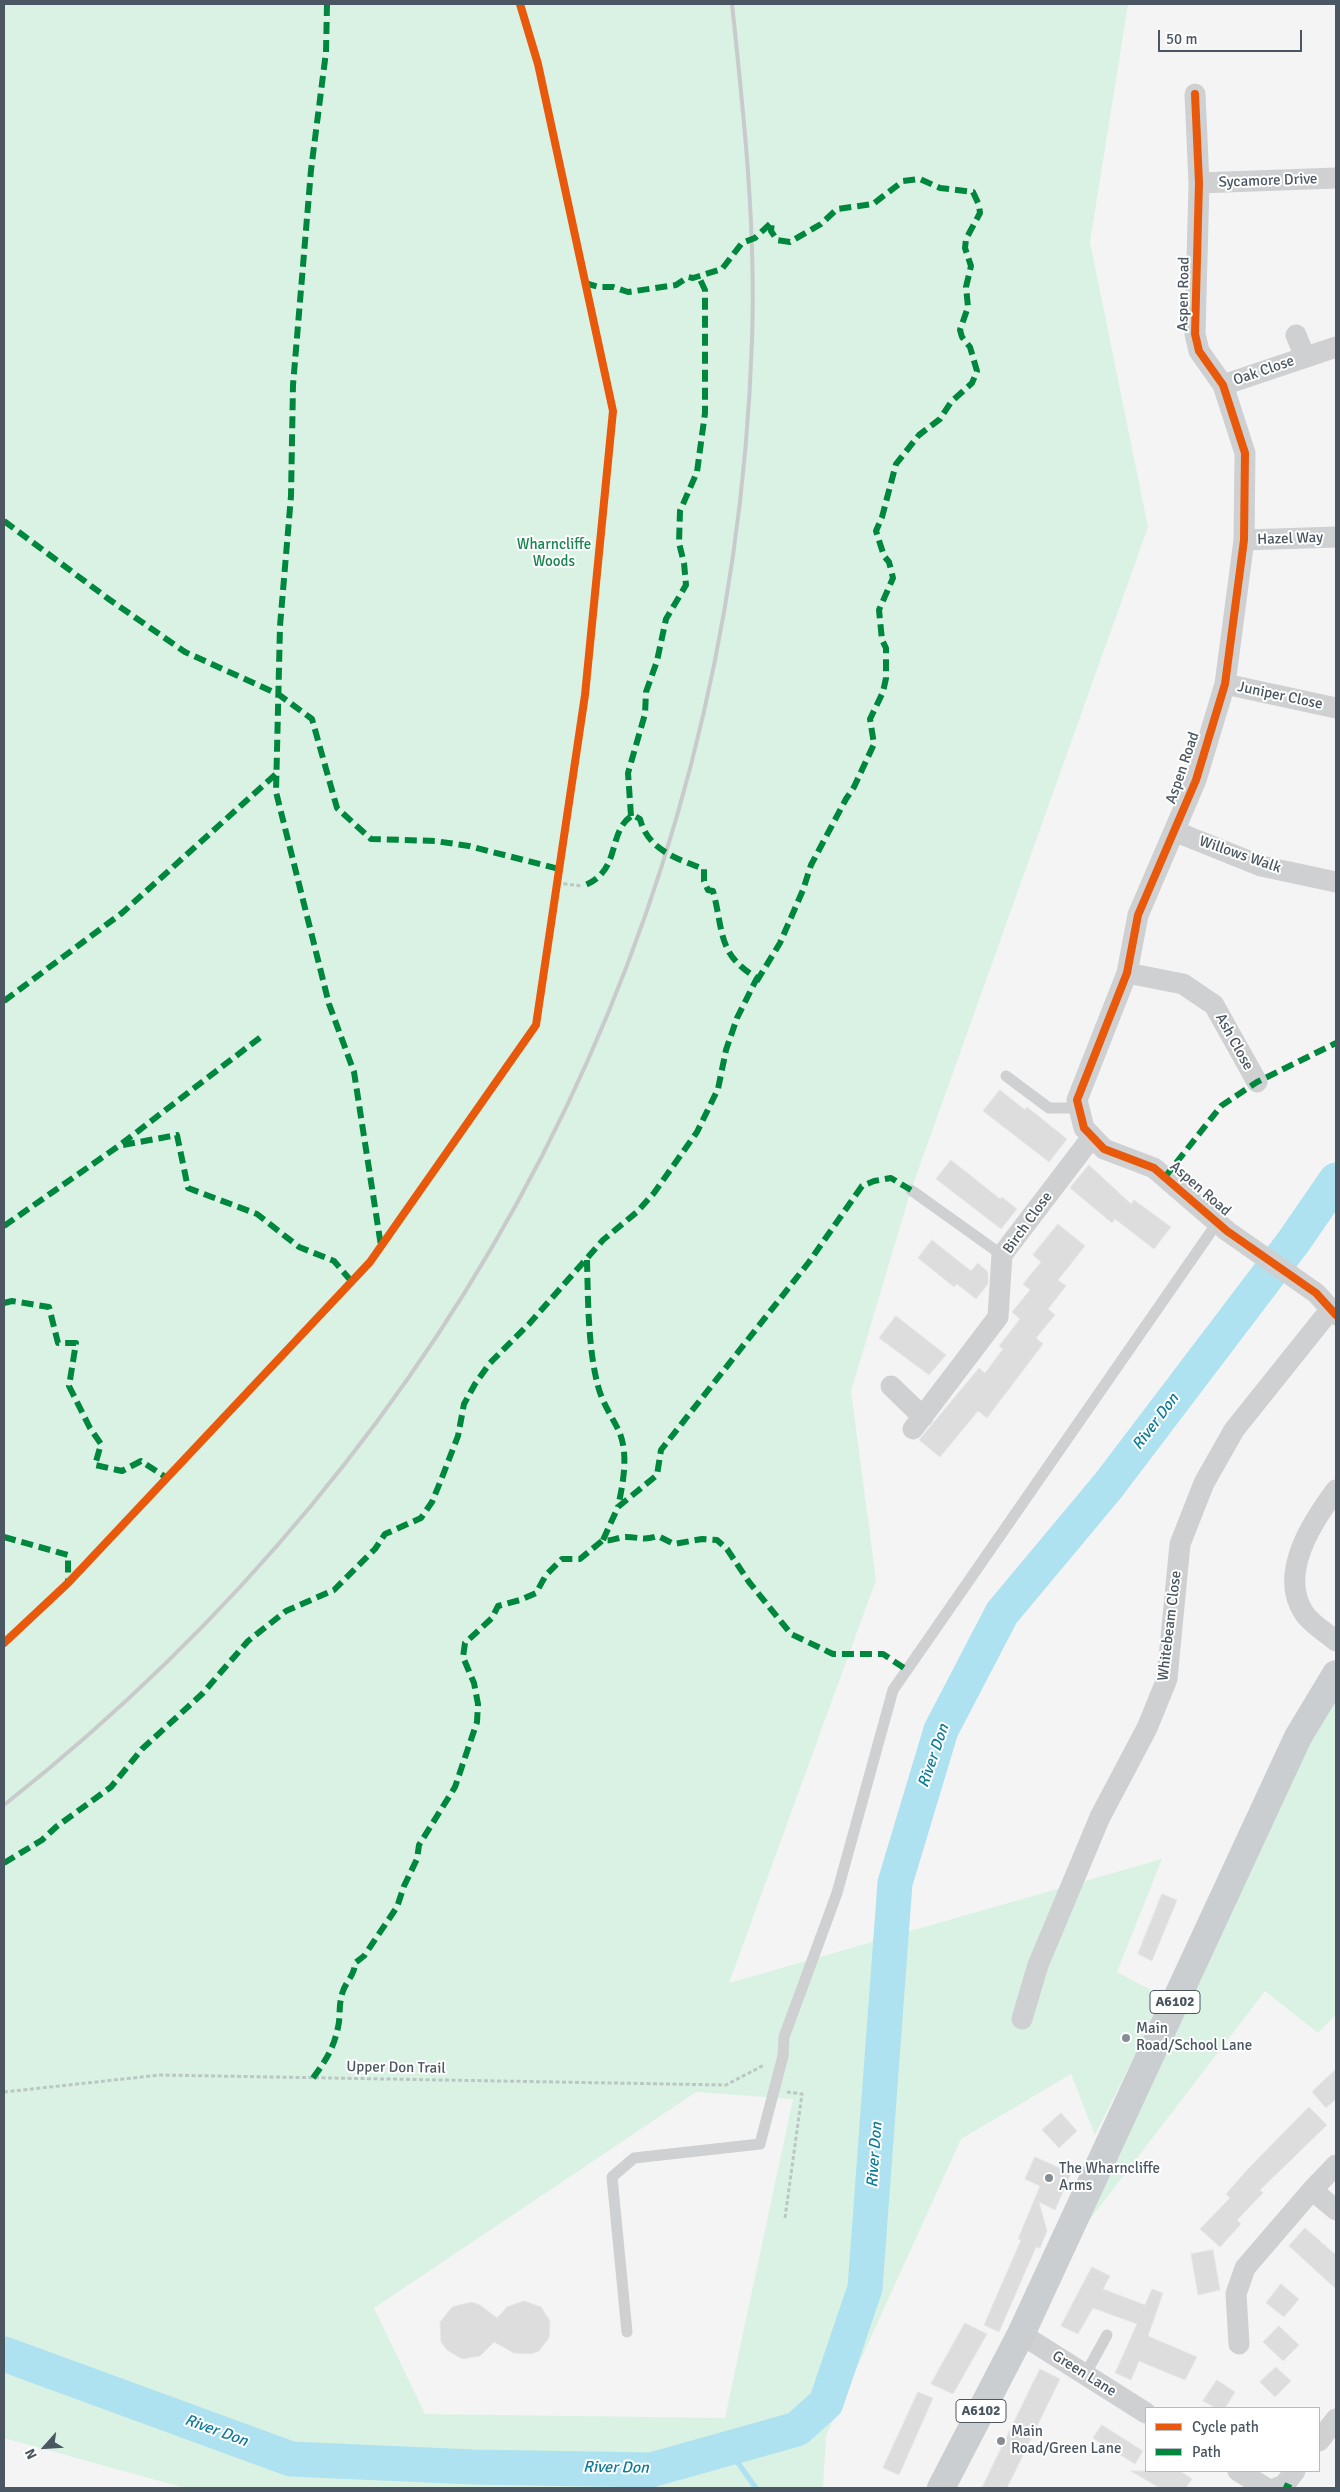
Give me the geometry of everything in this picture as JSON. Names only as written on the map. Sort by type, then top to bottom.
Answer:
[{"type":"main road","name":"A6102","points":[[941,2488],[1021,2334],[1298,1737],[1336,1674]]},
{"type":"street","name":"Aspen Road","points":[[1195,94],[1199,183],[1195,334],[1199,351],[1224,385],[1245,453],[1244,540],[1225,684],[1196,780],[1138,915],[1127,973],[1084,1078],[1077,1100],[1084,1128],[1104,1149],[1154,1168],[1222,1227],[1316,1293],[1333,1312]]},
{"type":"street","name":"Sycamore Drive","points":[[1199,183],[1336,178]]},
{"type":"street","name":"Oak Close","points":[[1296,335],[1305,357]]},
{"type":"street","name":"Oak Close","points":[[1224,385],[1336,347]]},
{"type":"street","name":"Hazel Way","points":[[1244,540],[1336,537]]},
{"type":"street","name":"Juniper Close","points":[[1225,684],[1336,708]]},
{"type":"street","name":"Willows Walk","points":[[1174,831],[1261,866],[1336,882]]},
{"type":"street","name":"Ash Close","points":[[1127,973],[1183,984],[1214,1005],[1257,1082]]},
{"type":"street","name":"Birch Close","points":[[891,1386],[918,1423],[998,1317],[1002,1255],[1092,1137]]},
{"type":"street","name":"Whitebeam Close","points":[[1022,2020],[1038,1964],[1100,1817],[1147,1728],[1167,1679],[1180,1544],[1204,1483],[1234,1430],[1333,1312]]},
{"type":"street","points":[[1336,1490],[1298,1553],[1293,1582],[1304,1614],[1336,1641]]},
{"type":"street","points":[[1239,2344],[1236,2294],[1245,2268],[1336,2165]]},
{"type":"street","points":[[1312,2190],[1336,2210]]},
{"type":"street","name":"Green Lane","points":[[1021,2334],[1145,2412]]},
{"type":"street","points":[[1320,2440],[1336,2419]]},
{"type":"street","points":[[1240,2472],[1266,2488]]},
{"type":"street","points":[[1276,2488],[1284,2485],[1294,2472]]},
{"type":"lane","points":[[1006,1076],[1049,1108],[1079,1108]]},
{"type":"lane","points":[[912,1190],[1002,1255]]},
{"type":"lane","points":[[627,2332],[612,2177],[634,2158],[760,2144],[783,2056],[784,2037],[837,1893],[893,1690],[1222,1227]]},
{"type":"lane","points":[[1085,2375],[1107,2335]]},
{"type":"path","points":[[557,883],[583,886]]},
{"type":"path","points":[[774,2090],[802,2094],[786,2218]]},
{"type":"green space","name":"Wharncliffe Woods","points":[[4,4],[1128,4],[1090,242],[1148,527],[911,1190],[851,1391],[876,1580],[729,1983],[1162,1859],[1117,1972],[1164,1997],[1095,2135],[1071,2074],[961,2139],[826,2436],[823,2488],[185,2488],[4,2438]],"holes":[[[696,2092],[793,2099],[725,2418],[425,2414],[374,2308]]]},
{"type":"green space","points":[[1336,1698],[1336,2015],[1318,2033],[1265,1991],[1078,2235],[1311,1740]]},
{"type":"building","points":[[1000,1090],[1025,1110],[1027,1107],[1067,1139],[1049,1162],[983,1111]]},
{"type":"building","points":[[951,1160],[1000,1199],[1002,1197],[1017,1209],[1001,1229],[936,1179]]},
{"type":"building","points":[[1089,1165],[1131,1204],[1134,1200],[1171,1227],[1154,1249],[1115,1219],[1112,1223],[1070,1188]]},
{"type":"building","points":[[1058,1224],[1085,1246],[1058,1280],[1066,1286],[1048,1309],[1055,1315],[1036,1338],[1043,1344],[987,1418],[978,1411],[940,1457],[919,1440],[979,1368],[985,1373],[1003,1349],[999,1346],[1020,1319],[1012,1312],[1030,1290],[1023,1284],[1041,1262],[1033,1255]]},
{"type":"building","points":[[932,1240],[971,1271],[978,1263],[988,1272],[988,1284],[976,1299],[957,1284],[954,1287],[918,1258]]},
{"type":"building","points":[[896,1316],[946,1355],[929,1375],[879,1338]]},
{"type":"building","points":[[1162,1894],[1177,1900],[1152,1961],[1138,1954]]},
{"type":"building","points":[[1336,2069],[1336,2099],[1326,2108],[1312,2092]]},
{"type":"building","points":[[1309,2107],[1327,2125],[1260,2190],[1263,2193],[1237,2220],[1241,2224],[1220,2247],[1200,2229],[1230,2198],[1226,2194],[1247,2170]]},
{"type":"building","points":[[1061,2113],[1077,2131],[1059,2148],[1042,2130]]},
{"type":"building","points":[[1035,2157],[1071,2173],[1055,2210],[1039,2202],[1047,2231],[1040,2248],[1036,2247],[999,2332],[984,2325],[1021,2240],[1018,2239],[1040,2186],[1025,2179]]},
{"type":"building","points":[[1305,2228],[1336,2255],[1336,2289],[1289,2246]]},
{"type":"building","points":[[1213,2250],[1220,2290],[1198,2295],[1191,2254]]},
{"type":"building","points":[[1092,2267],[1110,2276],[1103,2289],[1145,2305],[1152,2289],[1163,2293],[1148,2336],[1197,2357],[1185,2380],[1139,2361],[1131,2380],[1115,2373],[1137,2324],[1093,2308],[1078,2334],[1061,2326]]},
{"type":"building","points":[[1281,2284],[1299,2299],[1284,2317],[1266,2303]]},
{"type":"building","points":[[524,2301],[541,2307],[550,2321],[549,2338],[539,2351],[531,2354],[514,2353],[494,2342],[480,2356],[462,2359],[447,2350],[441,2342],[440,2322],[452,2307],[471,2302],[480,2305],[497,2318],[507,2307]]},
{"type":"building","points":[[965,2323],[987,2334],[953,2394],[931,2384]]},
{"type":"building","points":[[1279,2326],[1299,2345],[1283,2361],[1263,2342]]},
{"type":"building","points":[[1276,2367],[1291,2381],[1275,2397],[1260,2382]]},
{"type":"building","points":[[1040,2369],[1060,2379],[1007,2488],[982,2488]]},
{"type":"building","points":[[1217,2380],[1235,2392],[1226,2407],[1214,2407],[1203,2401]]},
{"type":"building","points":[[918,2392],[933,2398],[899,2475],[883,2468]]},
{"type":"building","points":[[1102,2425],[1143,2451],[1135,2464],[1093,2438]]},
{"type":"building","points":[[1131,2471],[1182,2472],[1192,2479],[1186,2488],[1160,2488]]},
{"type":"waterway","name":"River Don","points":[[4,2354],[291,2459],[473,2467],[651,2470],[797,2429],[826,2403],[865,2288],[895,1883],[941,1730],[1002,1613],[1108,1486],[1294,1241],[1336,1180]]},
{"type":"waterway","points":[[728,2449],[756,2488]]},
{"type":"railway","points":[[4,1805],[167,1662],[311,1506],[436,1337],[542,1156],[627,965],[691,765],[733,556],[752,341],[753,299],[751,214],[732,4]]},
{"type":"marked path","points":[[327,4],[326,52],[311,170],[293,385],[291,496],[280,626],[276,792],[329,1004],[354,1072],[381,1246]]},
{"type":"marked path","points":[[585,283],[599,287],[613,287],[628,292],[676,285],[688,277],[693,278],[722,269],[742,243],[755,238],[772,222],[771,231],[777,240],[790,242],[821,224],[837,209],[873,204],[903,181],[920,179],[940,188],[973,192],[979,205],[980,213],[966,239],[965,248],[971,266],[966,287],[968,307],[960,330],[962,337],[970,347],[977,371],[972,383],[951,402],[940,419],[919,435],[896,464],[882,517],[876,531],[884,556],[889,562],[893,578],[879,610],[882,640],[886,648],[886,678],[883,692],[870,719],[874,744],[854,787],[811,865],[803,890],[780,943],[755,984]]},
{"type":"marked path","points":[[631,816],[628,773],[645,714],[646,692],[657,661],[666,619],[686,585],[684,563],[679,543],[680,511],[697,472],[705,413],[705,290],[698,275]]},
{"type":"marked path","points":[[4,521],[110,600],[185,652],[278,694],[312,719],[337,808],[371,839],[435,841],[469,846],[559,869]]},
{"type":"marked path","points":[[4,1001],[122,913],[277,773]]},
{"type":"marked path","points":[[4,1863],[42,1840],[56,1827],[111,1787],[142,1749],[202,1694],[248,1641],[286,1611],[334,1590],[375,1549],[385,1534],[421,1518],[432,1502],[458,1436],[464,1404],[490,1363],[529,1324],[603,1240],[637,1212],[654,1193],[697,1132],[718,1089],[726,1050],[737,1018],[757,978],[744,969],[728,951],[721,930],[713,891],[708,890],[704,881],[704,869],[674,857],[657,846],[644,830],[640,819],[633,815],[619,831],[604,871],[596,879],[583,886]]},
{"type":"marked path","points":[[4,1226],[120,1145],[262,1036]]},
{"type":"marked path","points":[[1165,1177],[1221,1106],[1257,1082],[1336,1043]]},
{"type":"marked path","points":[[123,1145],[177,1135],[188,1188],[257,1214],[299,1247],[334,1261],[352,1282]]},
{"type":"marked path","points":[[603,1540],[618,1507],[657,1475],[661,1450],[809,1262],[862,1186],[874,1181],[891,1178],[911,1190]]},
{"type":"marked path","points":[[587,1260],[589,1324],[595,1372],[600,1392],[619,1431],[624,1450],[623,1479],[618,1507]]},
{"type":"marked path","points":[[4,1303],[12,1301],[49,1307],[58,1343],[76,1343],[69,1386],[90,1428],[101,1444],[95,1465],[122,1471],[141,1461],[167,1478]]},
{"type":"marked path","points":[[313,2078],[333,2045],[339,2022],[342,1995],[354,1971],[355,1963],[364,1956],[397,1907],[404,1886],[417,1859],[419,1845],[455,1787],[477,1722],[478,1704],[474,1683],[463,1657],[465,1643],[492,1618],[498,1606],[536,1593],[546,1575],[562,1559],[580,1559],[603,1540],[623,1537],[645,1539],[658,1536],[674,1544],[702,1539],[717,1540],[727,1549],[749,1582],[791,1634],[833,1654],[883,1654],[907,1670]]},
{"type":"marked path","points":[[4,1537],[68,1555],[68,1583]]},
{"type":"marked path","points":[[1284,2485],[1291,2488]]},
{"type":"cycle path","points":[[4,1643],[68,1583],[370,1262],[536,1025],[585,695],[613,411],[538,64],[520,4]]},
{"type":"cycle path","points":[[1195,94],[1199,183],[1195,334],[1199,351],[1223,385],[1245,453],[1244,540],[1225,684],[1196,780],[1138,915],[1127,973],[1077,1100],[1084,1128],[1104,1149],[1154,1168],[1227,1231],[1316,1293],[1336,1315]]},
{"type":"place","name":"Main Road/School Lane","points":[[1126,2038]]},
{"type":"place","name":"The Wharncliffe Arms","points":[[1049,2178]]},
{"type":"place","name":"Main Road/Green Lane","points":[[1001,2441]]}]
